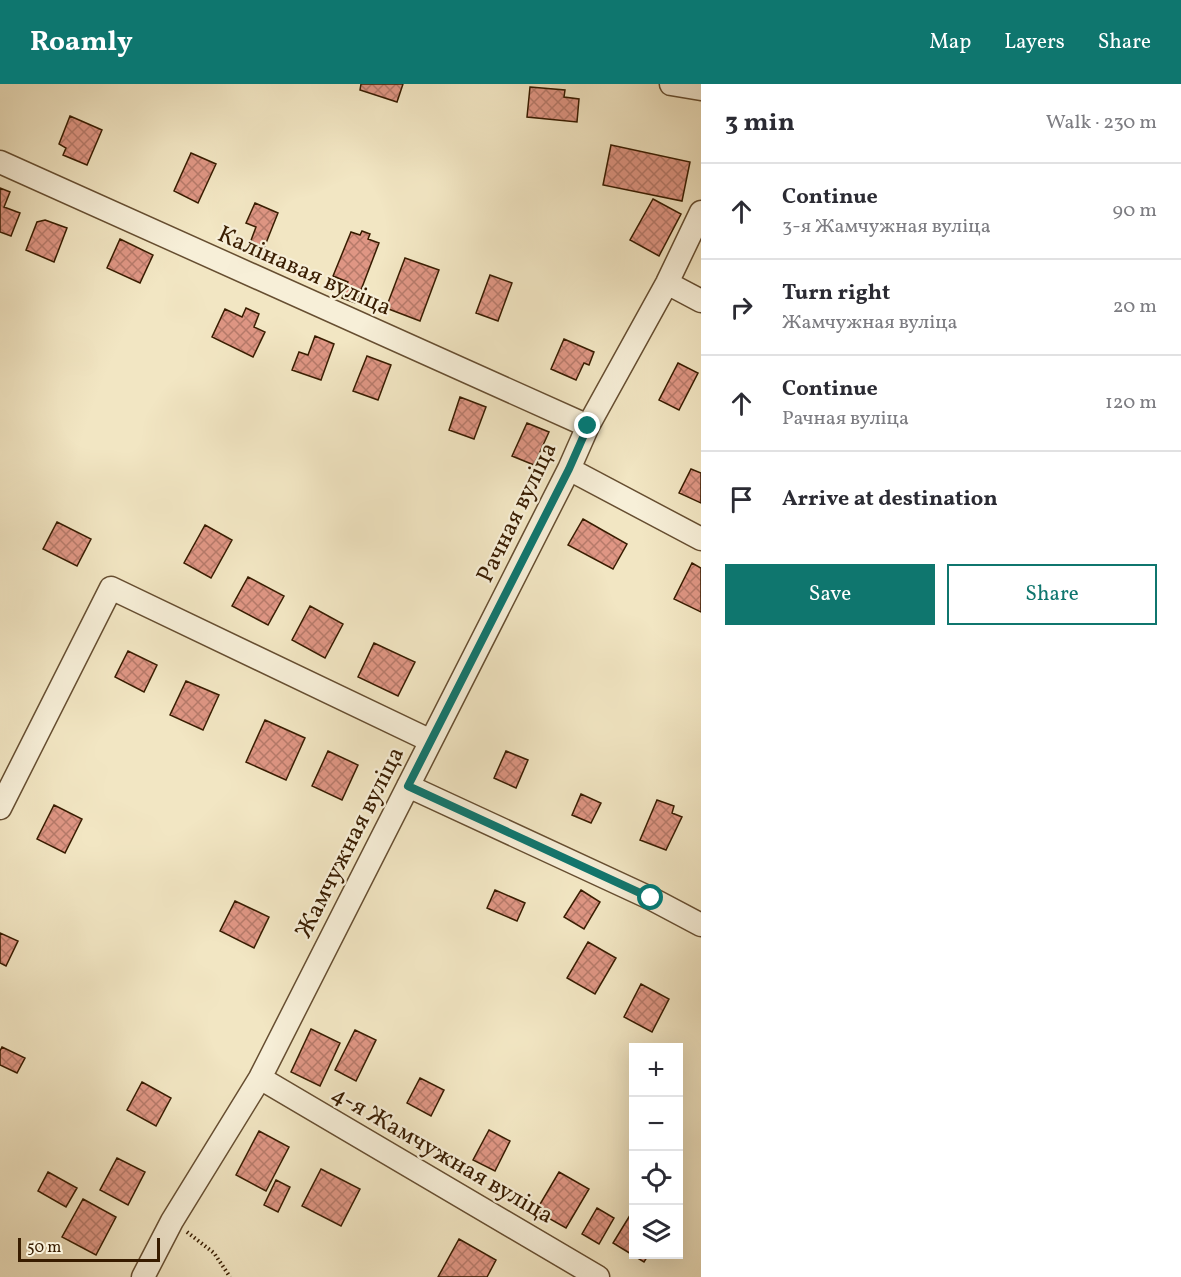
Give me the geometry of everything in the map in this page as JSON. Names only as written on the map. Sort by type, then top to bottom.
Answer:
[{"type":"street","points":[[671,84],[701,89]]},
{"type":"street","name":"Калінавая вуліца","points":[[0,162],[588,426]]},
{"type":"street","name":"Рачная вуліца","points":[[431,741],[569,469],[588,426],[667,283],[701,212]]},
{"type":"street","points":[[667,283],[701,301]]},
{"type":"street","points":[[569,469],[701,539]]},
{"type":"street","name":"Жамчужная вуліца","points":[[0,808],[111,588],[431,741],[260,1078],[172,1221],[143,1277]]},
{"type":"street","points":[[408,786],[651,898],[701,925]]},
{"type":"street","name":"4-я Жамчужная вуліца","points":[[260,1078],[598,1277]]},
{"type":"path","points":[[172,1221],[214,1253],[230,1277]]},
{"type":"building","points":[[361,84],[403,84],[397,102],[360,90]]},
{"type":"building","points":[[530,87],[565,90],[564,97],[579,99],[577,122],[527,117]]},
{"type":"building","points":[[70,116],[102,130],[87,165],[63,155],[66,148],[59,144]]},
{"type":"building","points":[[611,145],[690,162],[682,201],[603,185]]},
{"type":"building","points":[[191,153],[216,164],[198,203],[174,191]]},
{"type":"building","points":[[0,188],[10,192],[4,207],[20,213],[11,236],[0,232]]},
{"type":"building","points":[[653,199],[681,214],[659,256],[630,240]]},
{"type":"building","points":[[255,203],[278,213],[264,248],[250,243],[256,227],[246,223]]},
{"type":"building","points":[[45,220],[67,228],[54,262],[26,250],[37,222]]},
{"type":"building","points":[[362,231],[370,234],[368,239],[379,243],[356,303],[342,298],[348,282],[333,276],[351,232],[360,235]]},
{"type":"building","points":[[120,239],[153,255],[140,283],[107,268]]},
{"type":"building","points":[[405,258],[439,270],[420,321],[386,308]]},
{"type":"building","points":[[490,275],[512,283],[498,321],[476,313]]},
{"type":"building","points":[[246,308],[259,314],[254,327],[265,332],[253,357],[212,337],[225,309],[242,317]]},
{"type":"building","points":[[315,336],[334,344],[321,380],[292,370],[299,352],[308,355]]},
{"type":"building","points":[[564,339],[594,352],[589,365],[584,363],[576,380],[551,369]]},
{"type":"building","points":[[367,356],[391,365],[378,400],[353,391]]},
{"type":"building","points":[[678,363],[698,373],[679,410],[659,400]]},
{"type":"building","points":[[460,397],[486,407],[474,439],[449,430]]},
{"type":"building","points":[[527,423],[549,432],[534,465],[512,456]]},
{"type":"building","points":[[691,469],[701,473],[701,503],[679,493]]},
{"type":"building","points":[[583,519],[627,544],[613,569],[568,545]]},
{"type":"building","points":[[57,522],[91,539],[77,566],[43,549]]},
{"type":"building","points":[[205,525],[232,540],[211,578],[184,563]]},
{"type":"building","points":[[692,563],[701,568],[701,612],[674,599]]},
{"type":"building","points":[[248,577],[284,596],[268,625],[232,606]]},
{"type":"building","points":[[310,606],[343,624],[325,658],[292,640]]},
{"type":"building","points":[[374,643],[415,662],[398,696],[358,677]]},
{"type":"building","points":[[128,651],[157,665],[144,692],[115,677]]},
{"type":"building","points":[[186,681],[219,695],[203,730],[170,715]]},
{"type":"building","points":[[265,720],[305,738],[286,780],[246,762]]},
{"type":"building","points":[[328,751],[358,765],[342,800],[312,786]]},
{"type":"building","points":[[506,751],[528,760],[516,788],[494,778]]},
{"type":"building","points":[[581,794],[601,803],[591,823],[572,815]]},
{"type":"building","points":[[657,800],[674,806],[672,813],[682,817],[666,850],[640,840]]},
{"type":"building","points":[[54,805],[82,819],[65,853],[37,839]]},
{"type":"building","points":[[495,890],[525,903],[517,921],[487,908]]},
{"type":"building","points":[[581,890],[600,902],[584,929],[564,917]]},
{"type":"building","points":[[235,901],[269,917],[254,948],[220,931]]},
{"type":"building","points":[[0,933],[18,941],[6,966],[0,963]]},
{"type":"building","points":[[588,942],[616,958],[595,994],[567,978]]},
{"type":"building","points":[[641,984],[669,999],[652,1032],[624,1017]]},
{"type":"building","points":[[311,1029],[340,1043],[320,1086],[291,1072]]},
{"type":"building","points":[[355,1030],[376,1040],[356,1081],[335,1070]]},
{"type":"building","points":[[2,1047],[25,1058],[17,1073],[0,1065]]},
{"type":"building","points":[[420,1078],[444,1090],[431,1116],[407,1103]]},
{"type":"building","points":[[142,1082],[171,1098],[156,1126],[127,1110]]},
{"type":"building","points":[[489,1130],[510,1141],[495,1171],[473,1160]]},
{"type":"building","points":[[259,1131],[289,1147],[266,1191],[236,1175]]},
{"type":"building","points":[[117,1158],[145,1172],[128,1205],[100,1190]]},
{"type":"building","points":[[321,1169],[360,1189],[341,1226],[302,1206]]},
{"type":"building","points":[[48,1172],[77,1188],[66,1207],[38,1191]]},
{"type":"building","points":[[559,1172],[589,1189],[566,1228],[536,1211]]},
{"type":"building","points":[[276,1180],[290,1187],[278,1212],[264,1205]]},
{"type":"building","points":[[83,1199],[116,1217],[96,1255],[62,1237]]},
{"type":"building","points":[[597,1208],[614,1218],[599,1244],[582,1234]]},
{"type":"building","points":[[629,1217],[629,1253],[613,1243]]},
{"type":"building","points":[[459,1239],[496,1260],[487,1277],[438,1277]]},
{"type":"route","points":[[588,426],[569,469],[408,786],[651,898]]}]
